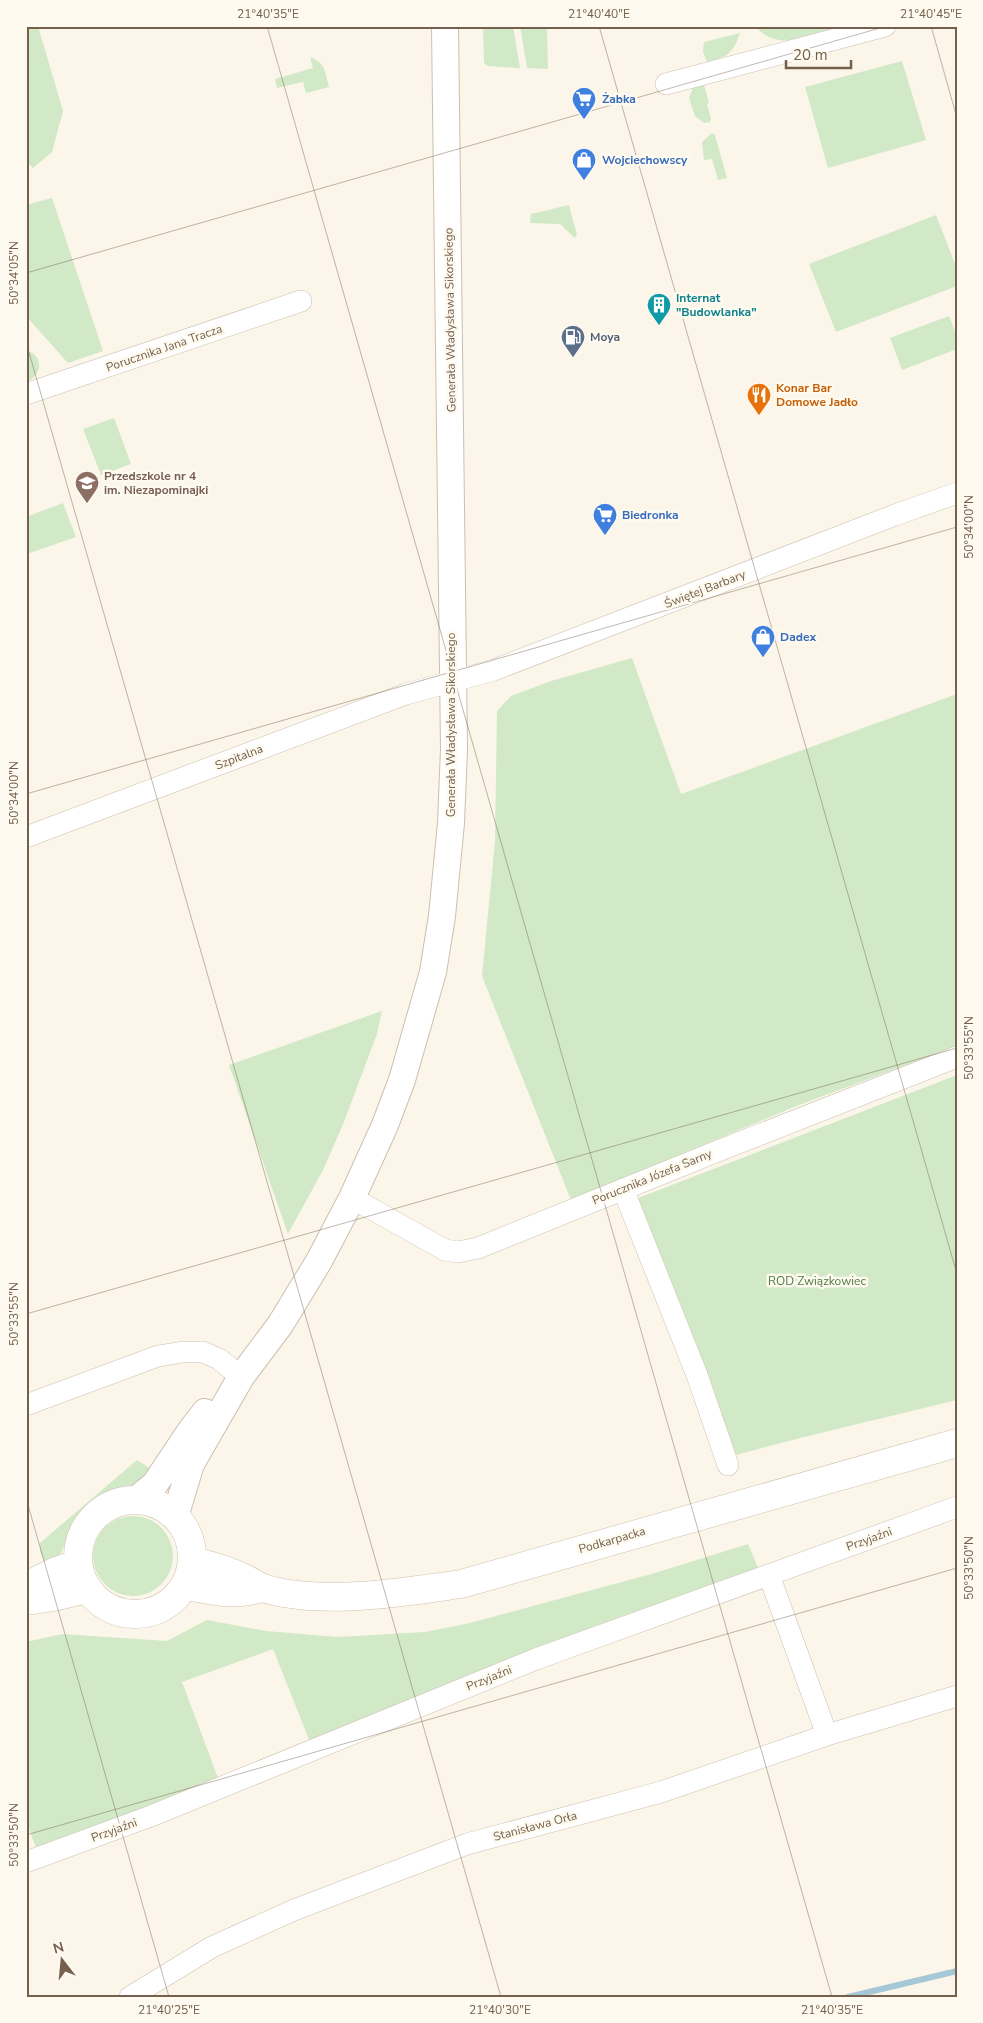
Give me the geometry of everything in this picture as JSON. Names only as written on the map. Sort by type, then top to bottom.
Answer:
[{"type":"main road","name":"Podkarpacka","points":[[188,1573],[226,1592],[244,1593],[262,1588],[285,1593],[358,1596],[399,1593],[461,1584],[957,1443]]},
{"type":"main road","points":[[136,1500],[150,1502],[164,1508],[176,1517],[185,1530],[191,1545],[188,1573],[172,1600],[156,1610],[137,1614],[117,1612],[100,1603],[82,1576],[79,1544],[86,1526],[99,1512],[117,1503],[136,1500]]},
{"type":"main road","points":[[26,1586],[56,1571],[82,1576]]},
{"type":"main road","points":[[26,1601],[54,1597],[82,1576]]},
{"type":"street","name":"Generała Władysława Sikorskiego","points":[[176,1517],[191,1464],[241,1377],[280,1325],[319,1261],[352,1198],[385,1126],[402,1080],[433,972],[444,896],[451,823],[454,749],[446,26]]},
{"type":"street","points":[[666,84],[885,26]]},
{"type":"street","name":"Porucznika Jana Tracza","points":[[26,394],[301,301]]},
{"type":"street","name":"Świętej Barbary","points":[[452,681],[494,670],[895,515],[957,493]]},
{"type":"street","name":"Szpitalna","points":[[26,837],[406,694],[452,681]]},
{"type":"street","name":"Porucznika Józefa Sarny","points":[[352,1198],[445,1250],[458,1252],[478,1248],[957,1057]]},
{"type":"street","points":[[623,1189],[697,1375],[728,1465]]},
{"type":"street","points":[[26,1405],[158,1356],[183,1352],[203,1352],[219,1359],[241,1377]]},
{"type":"street","name":"Generała Władysława Sikorskiego","points":[[136,1500],[155,1484],[191,1430],[215,1400],[241,1377]]},
{"type":"street","name":"Przyjaźni","points":[[26,1862],[151,1816],[536,1659],[957,1507]]},
{"type":"street","points":[[769,1575],[827,1735]]},
{"type":"street","name":"Stanisława Orła","points":[[130,1997],[212,1947],[294,1910],[458,1847],[661,1792],[827,1735],[957,1696]]},
{"type":"green space","points":[[26,26],[38,26],[63,111],[52,152],[33,168],[26,162]]},
{"type":"green space","points":[[483,26],[513,26],[520,68],[488,66],[484,63]]},
{"type":"green space","points":[[520,26],[547,26],[548,69],[527,68]]},
{"type":"green space","points":[[770,26],[845,26],[800,39],[778,40],[767,36],[758,29]]},
{"type":"green space","points":[[740,33],[735,46],[728,54],[707,62],[703,52],[704,42]]},
{"type":"green space","points":[[310,57],[322,65],[329,87],[306,93],[303,82],[277,88],[275,79],[313,68]]},
{"type":"green space","points":[[902,61],[926,140],[828,168],[805,87]]},
{"type":"green space","points":[[703,81],[711,119],[710,122],[704,123],[695,116],[689,98],[694,85]]},
{"type":"green space","points":[[712,133],[715,135],[727,178],[718,180],[712,159],[704,160],[702,142]]},
{"type":"green space","points":[[52,198],[103,351],[68,363],[26,316],[26,205]]},
{"type":"green space","points":[[569,205],[577,235],[575,238],[560,224],[530,223],[531,214]]},
{"type":"green space","points":[[936,215],[957,269],[957,286],[836,332],[809,264]]},
{"type":"green space","points":[[949,316],[957,336],[957,349],[902,370],[890,338]]},
{"type":"green space","points":[[26,350],[36,356],[39,364],[37,373],[29,381],[26,380]]},
{"type":"green space","points":[[114,418],[131,464],[101,475],[83,429]]},
{"type":"green space","points":[[63,503],[76,537],[27,554],[26,517]]},
{"type":"green space","points":[[632,658],[681,794],[957,694],[957,1046],[799,1105],[571,1200],[482,976],[495,841],[497,711],[511,696],[551,681]]},
{"type":"green space","points":[[382,1011],[377,1034],[344,1122],[323,1170],[288,1234],[229,1065]]},
{"type":"green space","name":"ROD Związkowiec","points":[[957,1075],[957,1400],[736,1455],[633,1200]]},
{"type":"green space","points":[[137,1460],[154,1471],[129,1490],[109,1494],[97,1500],[84,1511],[74,1525],[61,1553],[46,1565],[40,1551],[40,1543]]},
{"type":"green space","points":[[133,1516],[148,1519],[161,1528],[170,1541],[173,1556],[170,1571],[161,1584],[148,1593],[133,1596],[118,1593],[105,1584],[96,1571],[93,1556],[96,1541],[105,1528],[118,1519]]},
{"type":"green space","points":[[748,1544],[758,1568],[310,1742],[273,1649],[182,1682],[218,1778],[128,1817],[37,1850],[26,1821],[26,1642],[62,1634],[167,1641],[207,1620],[266,1631],[338,1637],[425,1632],[470,1623],[655,1573]]},
{"type":"waterway","points":[[848,1997],[957,1971]]},
{"type":"place","name":"Żabka","points":[[584,120]]},
{"type":"place","name":"Wojciechowscy","points":[[584,181]]},
{"type":"place","name":"Internat \"Budowlanka\"","points":[[659,326]]},
{"type":"place","name":"Moya","points":[[573,358]]},
{"type":"place","name":"Konar Bar Domowe Jadło","points":[[759,416]]},
{"type":"place","name":"Przedszkole nr 4 im. Niezapominajki","points":[[87,504]]},
{"type":"place","name":"Biedronka","points":[[605,536]]},
{"type":"place","name":"Dadex","points":[[763,658]]}]
